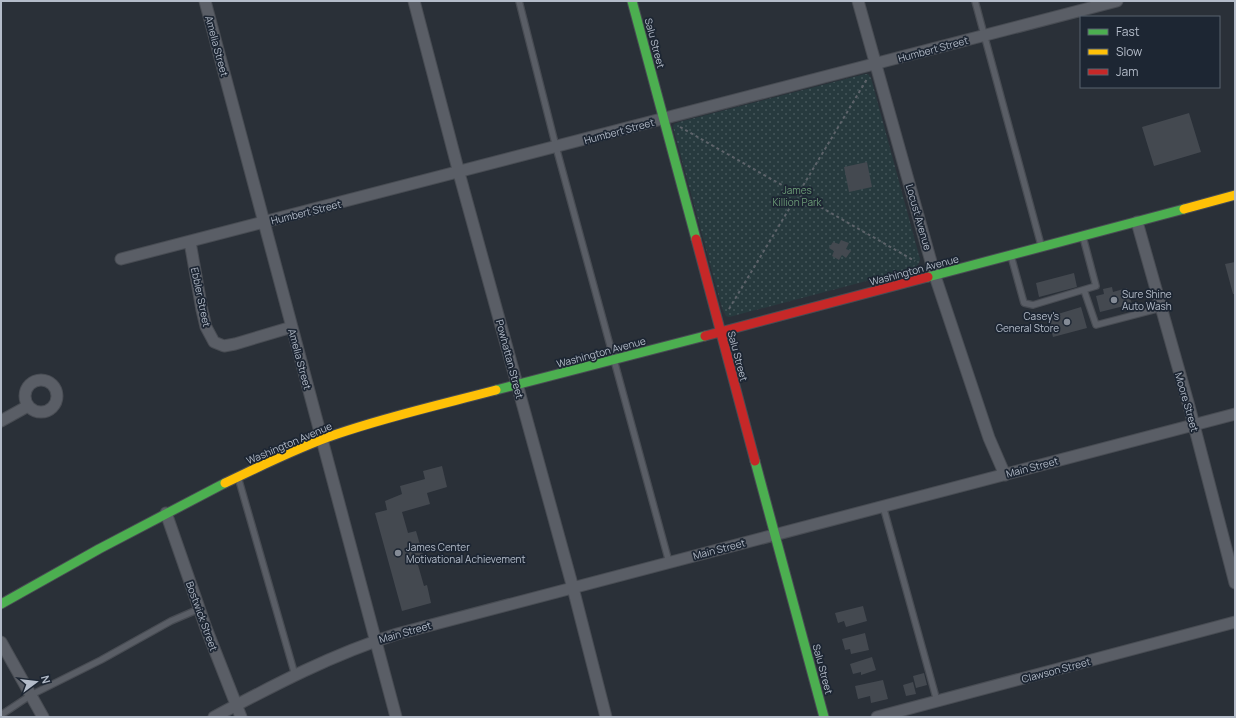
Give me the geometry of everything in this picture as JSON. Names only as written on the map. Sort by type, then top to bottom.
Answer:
[{"type":"main road","name":"Salu Street","points":[[632,1],[824,717]]},
{"type":"main road","name":"Washington Avenue","points":[[1,604],[166,513],[238,477],[321,440],[367,424],[935,276],[1235,195]]},
{"type":"street","name":"Amelia Street","points":[[205,1],[396,717]]},
{"type":"street","name":"Powhattan Street","points":[[414,1],[606,717]]},
{"type":"street","name":"Locust Avenue","points":[[858,1],[935,276],[989,438],[1005,475]]},
{"type":"street","name":"Humbert Street","points":[[121,259],[459,173],[984,36],[1081,6],[1117,1]]},
{"type":"street","name":"Moore Street","points":[[1137,222],[1235,583]]},
{"type":"street","name":"Ebbler Street","points":[[190,242],[206,327],[214,342],[224,346],[235,344],[292,327]]},
{"type":"street","points":[[1,421],[28,406]]},
{"type":"street","name":"Main Street","points":[[214,717],[328,659],[376,640],[1235,414]]},
{"type":"street","name":"Bostwick Street","points":[[166,513],[199,609],[241,717]]},
{"type":"street","name":"Clawson Street","points":[[877,717],[1235,622]]},
{"type":"street","points":[[1,642],[43,717]]},
{"type":"lane","points":[[519,1],[556,147],[669,562]]},
{"type":"lane","points":[[975,1],[1042,247]]},
{"type":"lane","points":[[1010,256],[1024,303],[1033,305],[1096,286],[1083,236]]},
{"type":"lane","points":[[1084,290],[1096,325],[1161,308]]},
{"type":"lane","points":[[238,477],[295,675]]},
{"type":"lane","points":[[883,506],[937,701]]},
{"type":"lane","points":[[1,715],[31,695],[102,660],[171,621],[199,609]]},
{"type":"path","points":[[728,310],[731,308],[867,79]]},
{"type":"path","points":[[680,127],[915,261]]},
{"type":"green space","name":"James Killion Park","points":[[868,74],[871,78],[920,259],[918,264],[912,269],[733,316],[726,316],[722,308],[673,127],[674,124]]},
{"type":"building","points":[[1189,113],[1201,152],[1154,166],[1142,127]]},
{"type":"building","points":[[867,162],[872,187],[849,192],[844,167]]},
{"type":"building","points":[[841,240],[849,243],[846,249],[851,251],[846,258],[842,255],[839,260],[832,256],[834,251],[829,248],[833,242],[839,244]]},
{"type":"building","points":[[1235,262],[1235,294],[1233,294],[1225,264]]},
{"type":"building","name":"Casey's General Store","points":[[1074,273],[1077,287],[1039,297],[1036,283]]},
{"type":"building","name":"Sure Shine Auto Wash","points":[[1112,287],[1113,292],[1127,288],[1132,304],[1100,312],[1096,296],[1104,294],[1103,289]]},
{"type":"building","name":"Casey's General Store","points":[[1081,307],[1087,328],[1053,337],[1048,317]]},
{"type":"building","points":[[442,466],[447,487],[427,493],[430,504],[402,512],[408,533],[416,531],[423,555],[416,558],[424,586],[427,585],[431,603],[402,611],[375,513],[387,510],[385,501],[402,494],[400,486],[425,479],[423,471]]},
{"type":"building","points":[[863,606],[867,621],[846,627],[844,621],[838,623],[835,613]]},
{"type":"building","points":[[865,633],[869,650],[851,654],[850,649],[845,650],[842,639]]},
{"type":"building","points":[[872,657],[876,670],[861,675],[861,672],[853,674],[850,664]]},
{"type":"building","points":[[924,673],[927,685],[916,688],[913,676]]},
{"type":"building","points":[[883,680],[888,699],[871,703],[870,696],[858,699],[855,686]]},
{"type":"building","points":[[913,682],[916,694],[906,696],[903,685]]},
{"type":"traffic: fast","points":[[632,1],[696,239]]},
{"type":"traffic: fast","points":[[928,277],[1184,209]]},
{"type":"traffic: fast","points":[[496,390],[705,336]]},
{"type":"traffic: fast","points":[[755,461],[824,717]]},
{"type":"traffic: fast","points":[[1,604],[99,549],[225,483]]},
{"type":"traffic: slow","points":[[1184,209],[1235,195]]},
{"type":"traffic: slow","points":[[225,483],[266,463],[322,439],[396,416],[496,390]]},
{"type":"traffic: jam","points":[[696,239],[755,461]]},
{"type":"traffic: jam","points":[[705,336],[928,277]]},
{"type":"place","name":"Sure Shine Auto Wash","points":[[1114,300]]},
{"type":"place","name":"Casey's General Store","points":[[1067,322]]},
{"type":"place","name":"James Center Motivational Achievement","points":[[398,553]]}]
